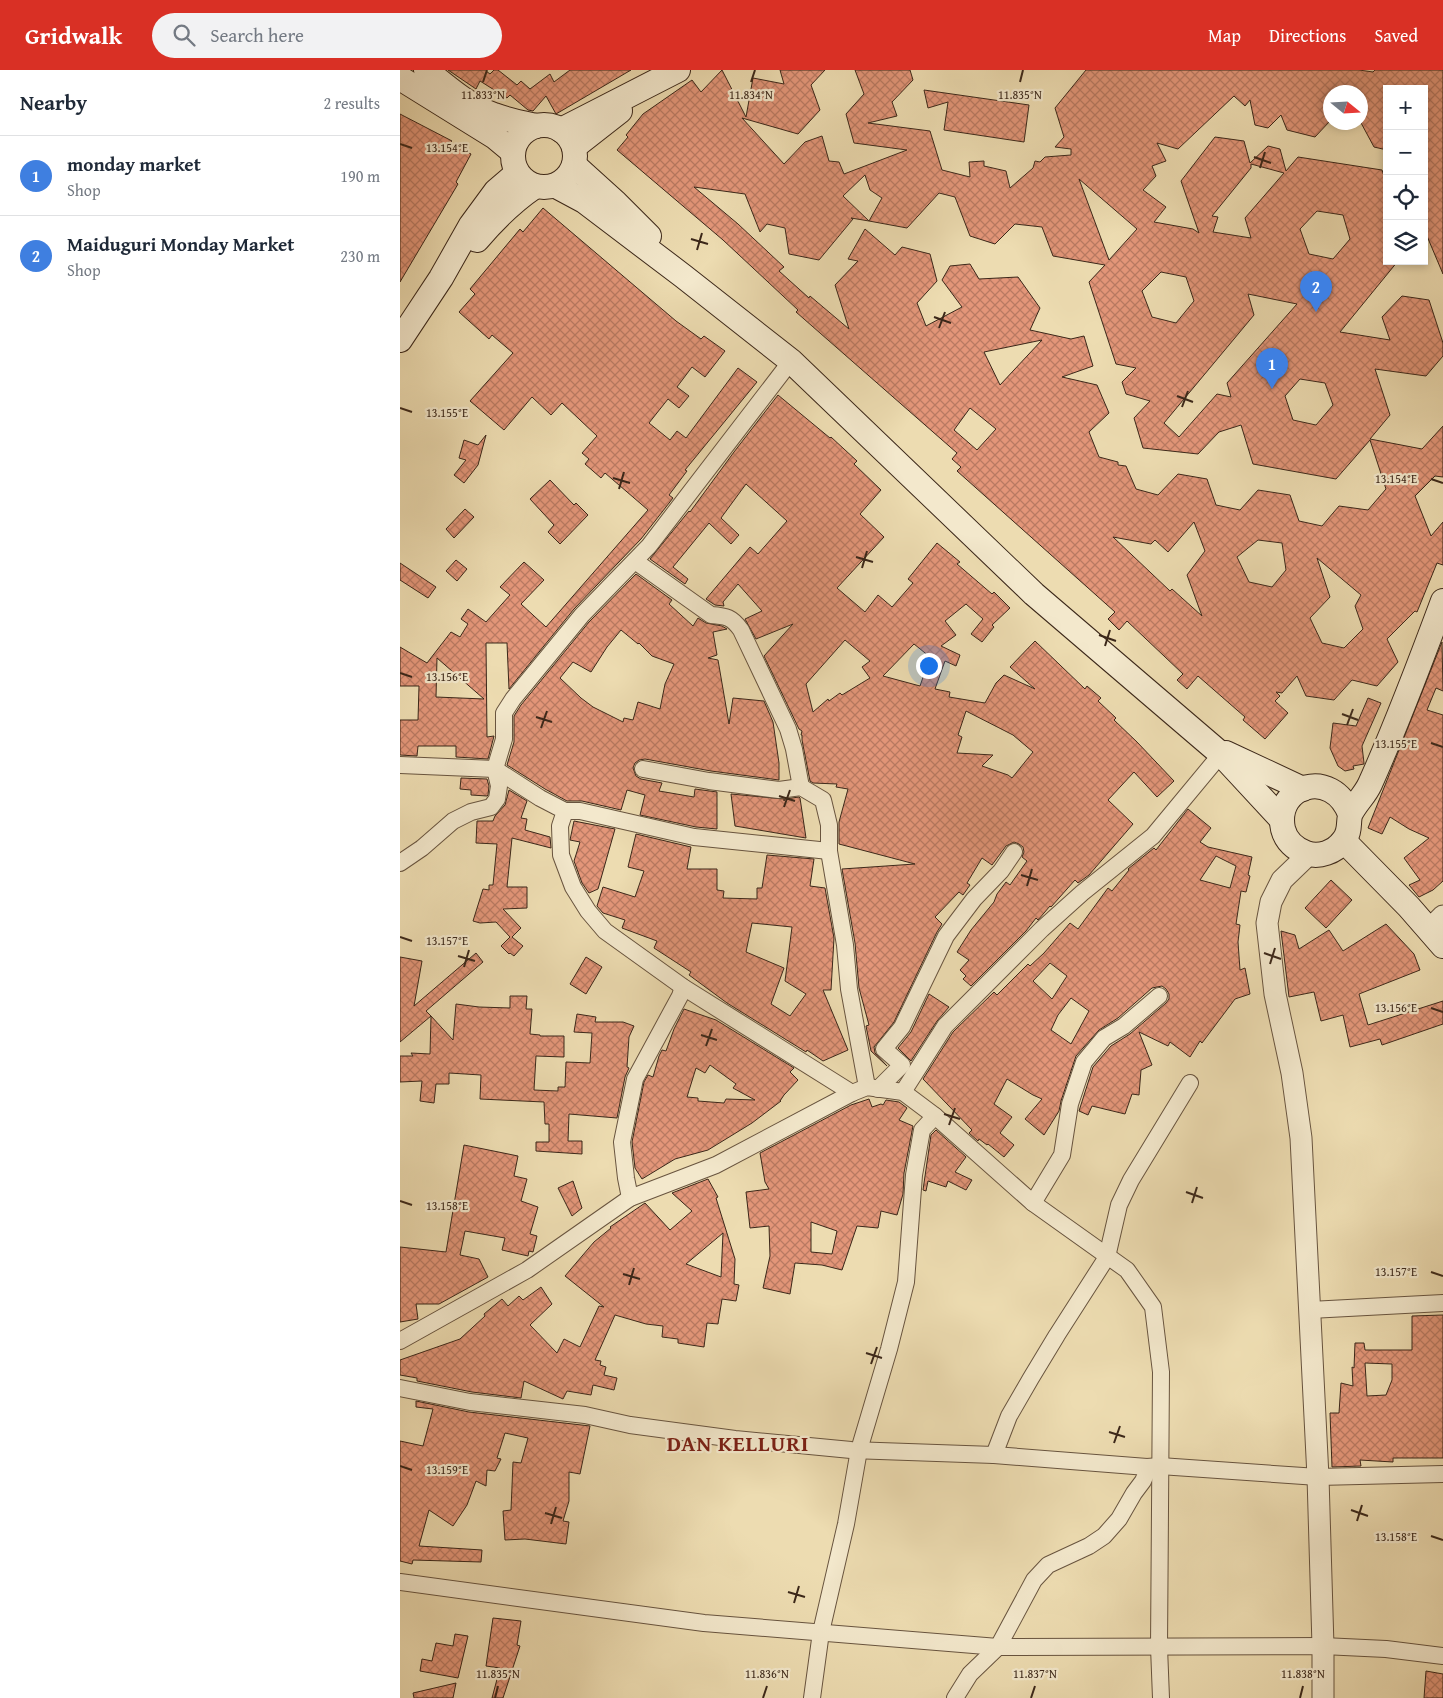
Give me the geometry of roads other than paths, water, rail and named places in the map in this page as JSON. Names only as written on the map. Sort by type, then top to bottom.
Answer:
[{"type":"main road","points":[[426,70],[461,98],[482,110],[536,126],[549,125],[570,147],[616,203],[646,233],[683,276]]},
{"type":"main road","points":[[570,147],[645,94],[658,82],[678,70]]},
{"type":"main road","points":[[400,78],[495,137],[530,174],[584,201],[683,276],[791,362],[1034,594],[1217,751],[1282,820]]},
{"type":"main road","points":[[530,174],[520,136],[536,126]]},
{"type":"main road","points":[[400,340],[441,278],[471,225],[496,192],[530,174],[568,178],[570,147]]},
{"type":"main road","points":[[1350,814],[1369,787],[1404,704],[1443,601]]},
{"type":"main road","points":[[1217,751],[1303,789]]},
{"type":"main road","points":[[1315,786],[1327,788],[1337,794],[1346,803],[1350,814],[1348,832],[1344,841],[1328,853],[1318,855],[1298,850],[1289,842],[1282,820],[1286,804],[1296,793],[1315,786]]},
{"type":"main road","points":[[1344,841],[1409,906],[1438,931]]},
{"type":"street","points":[[400,863],[422,848],[453,821],[471,812],[491,807],[497,799],[499,786],[495,769],[504,739],[504,713],[513,699],[582,615],[649,546],[791,362]]},
{"type":"street","points":[[635,561],[711,614],[734,620],[741,630],[788,730],[801,787]]},
{"type":"street","points":[[903,1092],[945,1026],[1042,929],[1082,893],[1153,836],[1217,751]]},
{"type":"street","points":[[400,765],[495,769],[540,798],[565,811],[580,811],[694,837],[829,851]]},
{"type":"street","points":[[643,769],[709,781],[779,790],[801,787],[823,800],[829,825],[829,851],[866,1090]]},
{"type":"street","points":[[565,811],[560,826],[561,855],[573,887],[605,931],[683,987],[866,1090],[903,1092],[934,1116],[1032,1203],[1127,1270],[1153,1307],[1161,1372],[1154,1467],[1160,1698]]},
{"type":"street","points":[[400,1341],[527,1270],[630,1198],[716,1165],[866,1090],[902,1065],[884,1049],[902,1027],[946,936],[974,899],[1001,871],[1014,852]]},
{"type":"street","points":[[1309,854],[1282,880],[1271,902],[1267,923],[1275,994],[1292,1073],[1301,1138],[1318,1477],[1324,1646],[1323,1698]]},
{"type":"street","points":[[630,1198],[622,1142],[634,1079],[680,996],[683,987]]},
{"type":"street","points":[[1032,1203],[1062,1155],[1070,1104],[1084,1062],[1104,1038],[1124,1026],[1159,996]]},
{"type":"street","points":[[994,1454],[1009,1416],[1022,1393],[1107,1257],[1119,1205],[1131,1180],[1190,1083]]},
{"type":"street","points":[[812,1698],[821,1632],[846,1524],[859,1450],[889,1349],[906,1282],[914,1175],[922,1130],[934,1116]]},
{"type":"street","points":[[1310,1310],[1443,1303]]},
{"type":"street","points":[[400,1388],[470,1402],[585,1415],[630,1425],[735,1439],[859,1450],[994,1454],[1154,1467],[1318,1477],[1443,1474]]},
{"type":"street","points":[[955,1698],[970,1674],[998,1647],[1034,1580],[1048,1565],[1089,1546],[1104,1536],[1119,1520],[1146,1474],[1154,1467]]},
{"type":"street","points":[[400,1582],[704,1623],[998,1647],[1324,1646],[1386,1648],[1443,1656]]},
{"type":"place","name":"Maiduguri Monday Market","points":[[1316,312]]},
{"type":"place","name":"monday market","points":[[1272,389]]},
{"type":"district","name":"DAN KELLURI","points":[[738,1443]]}]
